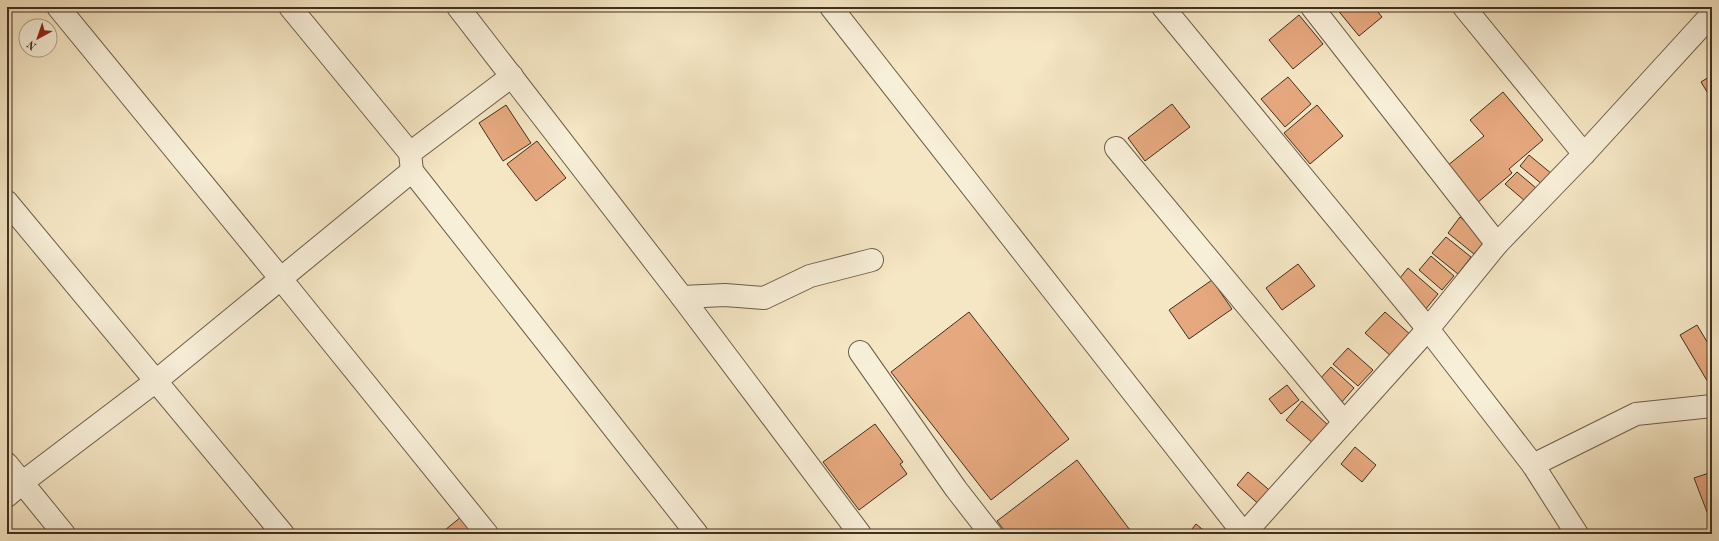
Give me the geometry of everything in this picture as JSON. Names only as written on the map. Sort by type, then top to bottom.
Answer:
[{"type":"street","points":[[58,7],[281,278],[487,534]]},
{"type":"street","points":[[290,7],[697,534]]},
{"type":"street","points":[[458,7],[682,297],[860,534]]},
{"type":"street","points":[[831,7],[1244,534],[1428,329],[1497,244],[1584,154],[1712,14]]},
{"type":"street","points":[[1163,7],[1428,329],[1533,465],[1577,534]]},
{"type":"street","points":[[1312,7],[1497,244]]},
{"type":"street","points":[[1464,7],[1584,154]]},
{"type":"street","points":[[15,489],[156,381],[281,278],[411,162],[512,76]]},
{"type":"street","points":[[1116,148],[1344,422]]},
{"type":"street","points":[[7,202],[283,534]]},
{"type":"street","points":[[682,297],[725,295],[764,298],[810,276],[872,260]]},
{"type":"street","points":[[860,352],[956,489],[991,534]]},
{"type":"street","points":[[1533,465],[1636,414],[1712,406]]},
{"type":"street","points":[[7,464],[15,489],[64,534]]},
{"type":"building","points":[[1374,7],[1382,17],[1359,36],[1336,8]]},
{"type":"building","points":[[1299,15],[1323,44],[1293,69],[1269,40]]},
{"type":"building","points":[[1712,75],[1712,100],[1701,82]]},
{"type":"building","points":[[1288,77],[1311,104],[1285,127],[1261,99]]},
{"type":"building","points":[[1503,92],[1543,140],[1509,169],[1512,173],[1477,203],[1447,166],[1484,136],[1470,120]]},
{"type":"building","points":[[1172,104],[1190,127],[1145,161],[1128,138]]},
{"type":"building","points":[[506,105],[531,143],[503,161],[479,123]]},
{"type":"building","points":[[1317,105],[1343,136],[1310,164],[1284,133]]},
{"type":"building","points":[[537,141],[566,178],[536,201],[507,164]]},
{"type":"building","points":[[1529,155],[1552,174],[1543,185],[1520,166]]},
{"type":"building","points":[[1517,172],[1536,188],[1525,201],[1505,184]]},
{"type":"building","points":[[1460,217],[1487,238],[1474,254],[1448,233]]},
{"type":"building","points":[[1446,237],[1471,257],[1458,274],[1432,253]]},
{"type":"building","points":[[1431,256],[1454,276],[1442,290],[1419,270]]},
{"type":"building","points":[[1298,264],[1315,286],[1282,310],[1266,288]]},
{"type":"building","points":[[1408,268],[1438,294],[1425,310],[1395,284]]},
{"type":"building","points":[[1212,280],[1232,309],[1189,339],[1169,310]]},
{"type":"building","points":[[969,312],[1069,439],[991,500],[891,372]]},
{"type":"building","points":[[1385,312],[1412,336],[1392,357],[1365,333]]},
{"type":"building","points":[[1697,325],[1712,350],[1712,389],[1680,335]]},
{"type":"building","points":[[1348,348],[1373,370],[1358,386],[1333,364]]},
{"type":"building","points":[[1331,367],[1354,388],[1341,403],[1317,382]]},
{"type":"building","points":[[1287,385],[1299,400],[1281,414],[1269,399]]},
{"type":"building","points":[[1302,401],[1329,426],[1314,444],[1286,420]]},
{"type":"building","points":[[875,424],[903,462],[900,464],[907,474],[859,510],[823,462]]},
{"type":"building","points":[[1355,447],[1376,465],[1362,482],[1341,464]]},
{"type":"building","points":[[1077,460],[1133,534],[1007,534],[997,521]]},
{"type":"building","points":[[1248,472],[1274,494],[1262,507],[1237,485]]},
{"type":"building","points":[[1712,472],[1712,525],[1694,478]]},
{"type":"building","points":[[461,517],[475,534],[440,534]]},
{"type":"building","points":[[1196,524],[1208,534],[1188,534]]}]
